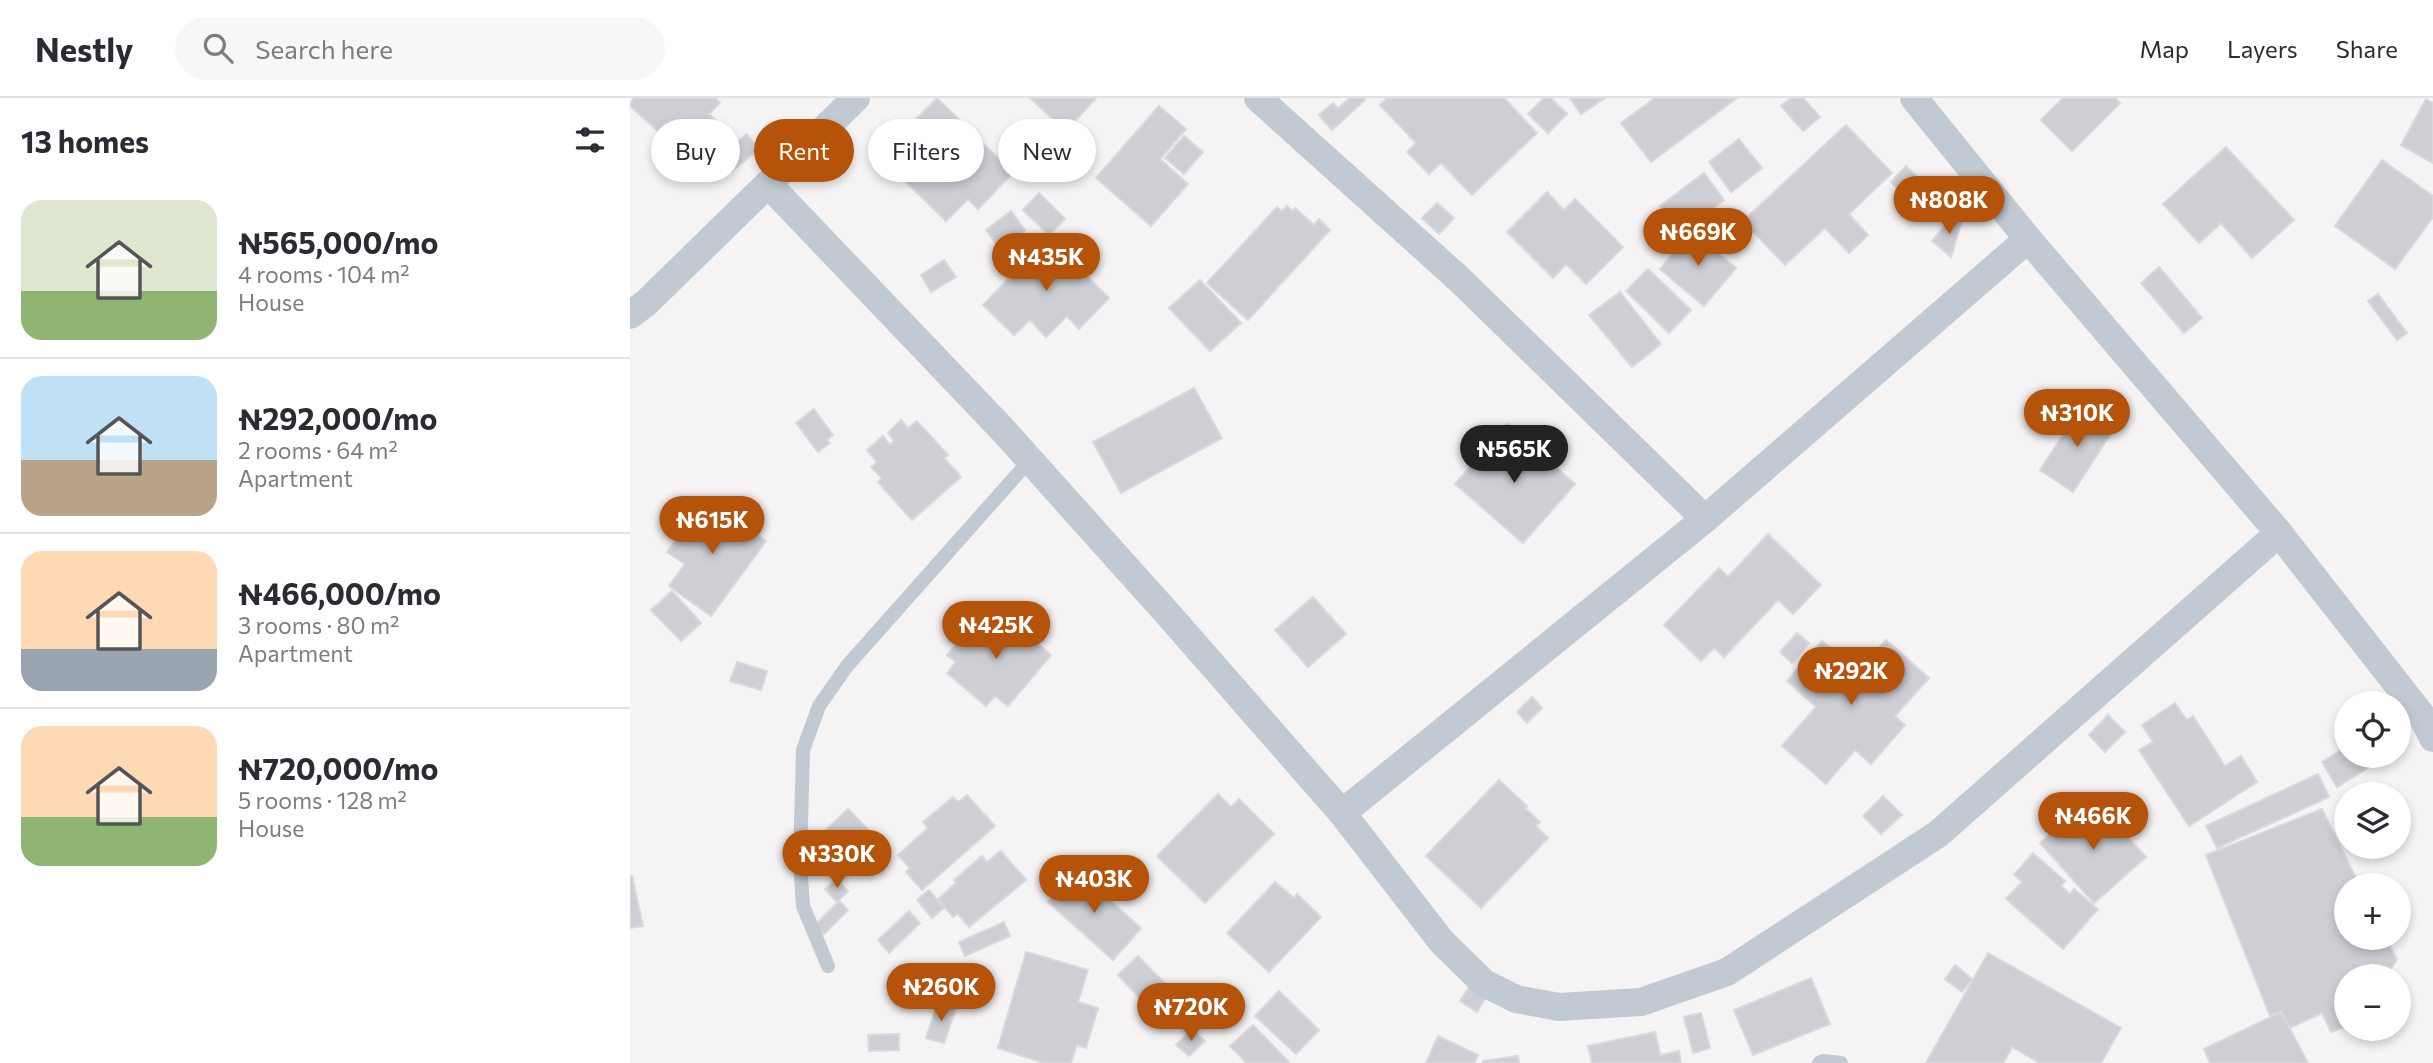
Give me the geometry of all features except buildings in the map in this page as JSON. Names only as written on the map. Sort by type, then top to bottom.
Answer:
[{"type":"street","points":[[630,315],[646,303],[856,98]]},
{"type":"street","points":[[1258,98],[1460,280],[1705,519]]},
{"type":"street","points":[[1914,98],[2028,239],[2279,533],[2429,720]]},
{"type":"street","points":[[768,184],[1030,460],[1342,813],[1442,942],[1484,983],[1516,999],[1559,1007],[1641,1002],[1727,972],[1938,834],[2279,533]]},
{"type":"street","points":[[1342,813],[1705,519],[2028,239]]},
{"type":"lane","points":[[828,966],[803,906],[800,861],[803,750],[819,706],[847,666],[1030,460]]},
{"type":"lane","points":[[1819,1063],[1841,1063]]}]
